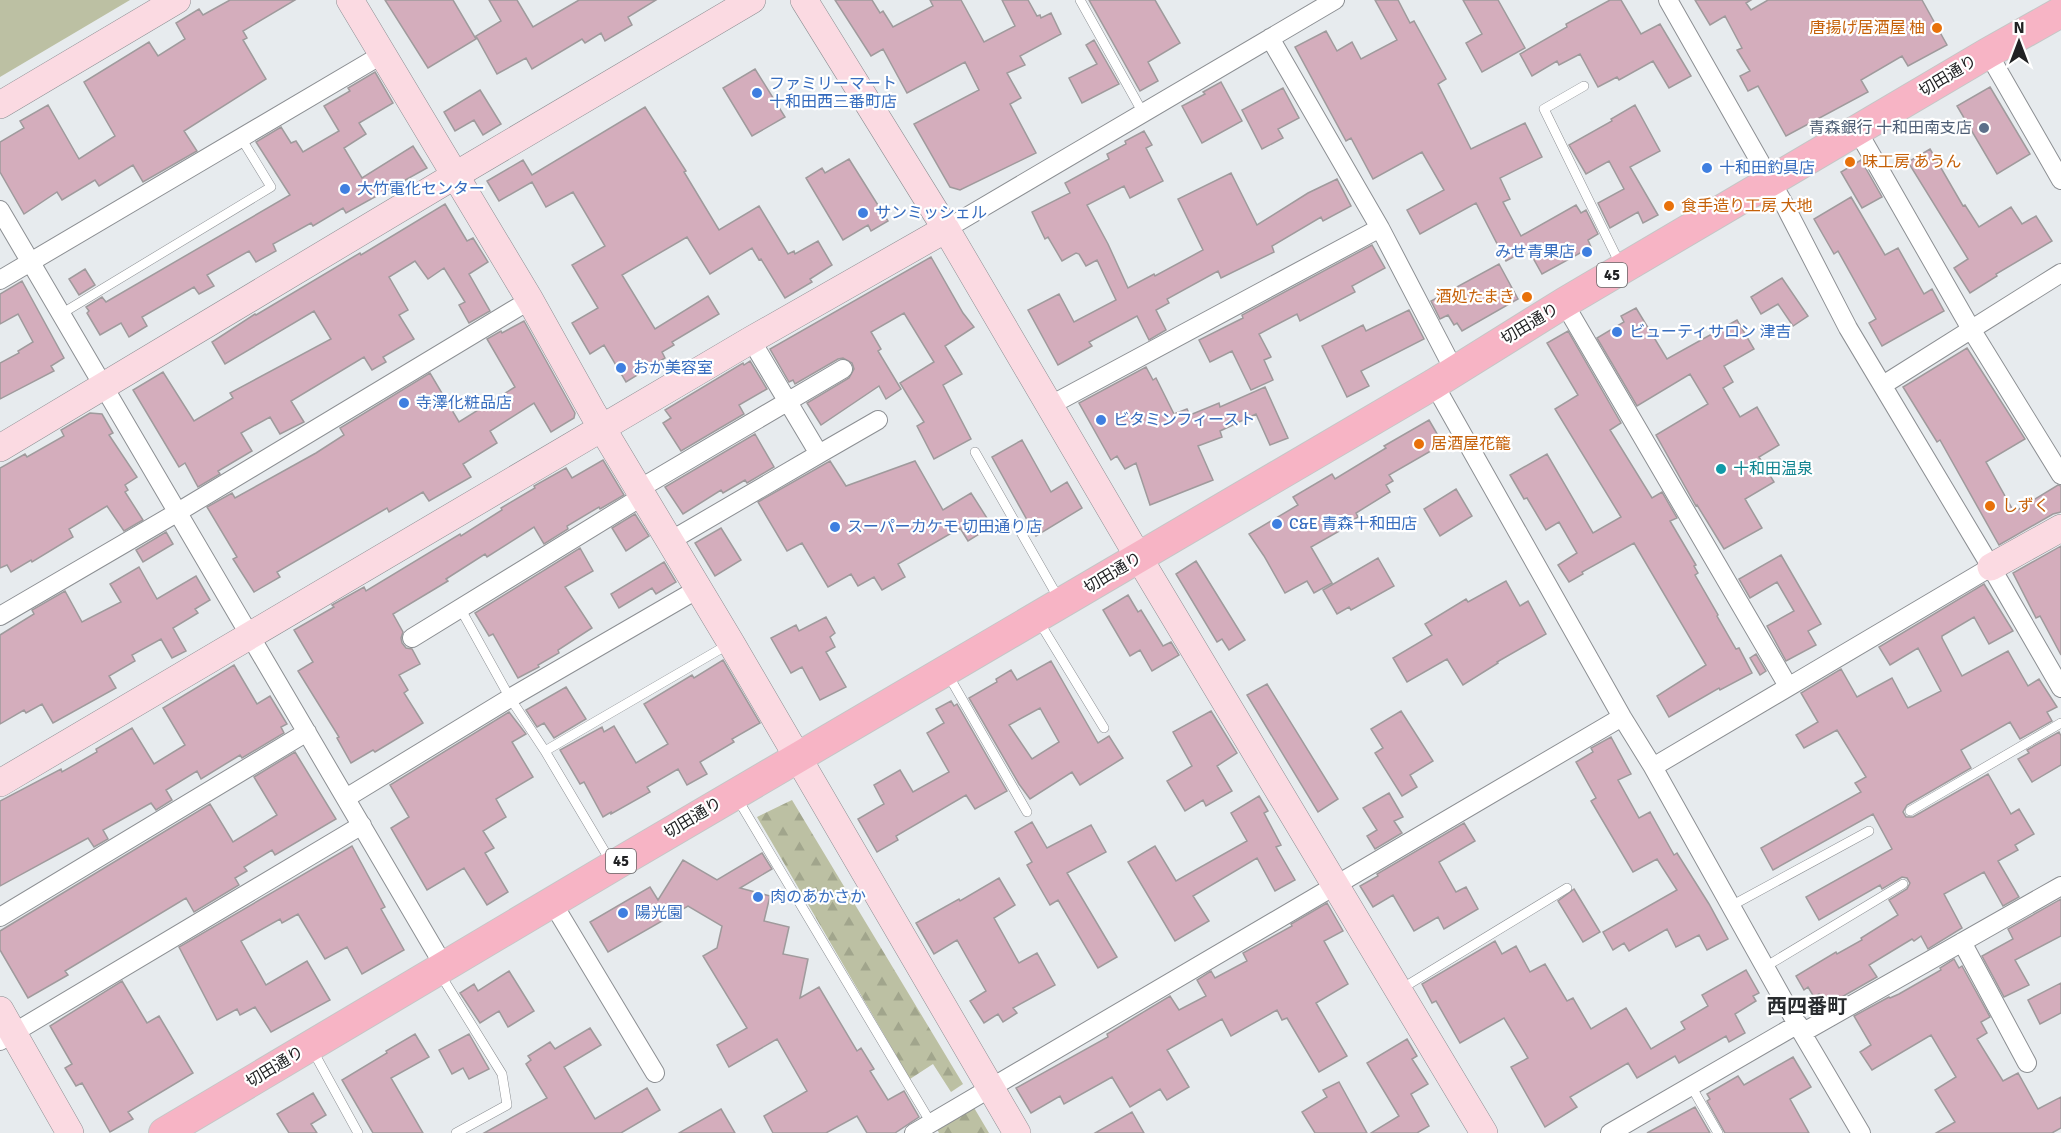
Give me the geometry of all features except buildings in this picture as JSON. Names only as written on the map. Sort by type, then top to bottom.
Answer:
[{"type":"main road","name":"切田通り","points":[[164,1133],[797,757],[1139,558],[1623,268],[2061,12]]},
{"type":"street","points":[[0,105],[177,0]]},
{"type":"street","points":[[350,0],[530,300],[603,429],[731,643],[1017,1133]]},
{"type":"street","points":[[0,448],[752,0]]},
{"type":"street","points":[[804,0],[946,229],[1139,558],[1484,1133]]},
{"type":"street","points":[[0,783],[751,340],[946,229],[1335,0]]},
{"type":"street","points":[[1668,0],[1771,182],[1848,328],[2061,688]]},
{"type":"street","points":[[1270,39],[1380,228],[1444,377],[1622,717],[1653,767],[1861,1133]]},
{"type":"street","points":[[1988,53],[2061,180]]},
{"type":"street","points":[[0,280],[383,54]]},
{"type":"street","points":[[1857,130],[1971,328],[2061,475]]},
{"type":"street","points":[[0,210],[362,825],[441,968]]},
{"type":"street","points":[[1049,406],[1380,228]]},
{"type":"street","points":[[1882,385],[2061,273]]},
{"type":"street","points":[[0,616],[178,512],[530,300]]},
{"type":"street","points":[[1564,303],[1788,686]]},
{"type":"street","points":[[751,340],[819,454]]},
{"type":"street","points":[[412,638],[788,401],[843,369]]},
{"type":"street","points":[[670,541],[878,420]]},
{"type":"street","points":[[1653,767],[2061,528]]},
{"type":"street","points":[[346,798],[510,698],[698,589]]},
{"type":"street","points":[[914,1133],[1622,717]]},
{"type":"street","points":[[0,917],[307,732]]},
{"type":"street","points":[[70,1133],[4,1028],[362,825]]},
{"type":"street","points":[[1610,1133],[1691,1086],[1962,942],[2061,886]]},
{"type":"street","points":[[552,902],[656,1073]]},
{"type":"street","points":[[1962,942],[2027,1063]]},
{"type":"lane","points":[[1080,0],[1143,113]]},
{"type":"lane","points":[[1584,86],[1545,109],[1623,268]]},
{"type":"lane","points":[[61,314],[272,188],[241,138]]},
{"type":"lane","points":[[975,452],[1104,728]]},
{"type":"lane","points":[[460,608],[510,698],[613,866]]},
{"type":"lane","points":[[544,751],[731,643]]},
{"type":"lane","points":[[946,671],[1027,813]]},
{"type":"lane","points":[[1910,811],[2061,723]]},
{"type":"lane","points":[[735,794],[931,1123]]},
{"type":"lane","points":[[1731,906],[1869,831]]},
{"type":"lane","points":[[1765,967],[1903,884]]},
{"type":"lane","points":[[1399,990],[1567,888]]},
{"type":"lane","points":[[441,968],[502,1074],[507,1105],[456,1132]]},
{"type":"lane","points":[[310,1046],[358,1133]]},
{"type":"lane","points":[[1691,1086],[1718,1133]]},
{"type":"green space","points":[[0,0],[130,0],[0,77]]},
{"type":"green space","points":[[792,800],[963,1084],[951,1092],[933,1064],[910,1079],[757,817]]},
{"type":"green space","points":[[973,1106],[989,1133],[939,1133],[937,1129]]},
{"type":"place","name":"唐揚げ居酒屋 柚","points":[[1937,28]]},
{"type":"place","name":"ファミリーマート 十和田西三番町店","points":[[757,93]]},
{"type":"place","name":"青森銀行 十和田南支店","points":[[1984,128]]},
{"type":"place","name":"味工房 あうん","points":[[1850,162]]},
{"type":"place","name":"十和田釣具店","points":[[1707,168]]},
{"type":"place","name":"大竹電化センター","points":[[345,189]]},
{"type":"place","name":"食手造り工房 大地","points":[[1669,206]]},
{"type":"place","name":"サンミッシェル","points":[[863,213]]},
{"type":"place","name":"みせ青果店","points":[[1587,252]]},
{"type":"place","name":"酒処たまき","points":[[1527,297]]},
{"type":"place","name":"ビューティサロン 津吉","points":[[1617,332]]},
{"type":"place","name":"おか美容室","points":[[621,368]]},
{"type":"place","name":"寺澤化粧品店","points":[[404,403]]},
{"type":"place","name":"ビタミンフィースト","points":[[1101,420]]},
{"type":"place","name":"居酒屋花籠","points":[[1419,444]]},
{"type":"place","name":"十和田温泉","points":[[1721,469]]},
{"type":"place","name":"しずく","points":[[1990,506]]},
{"type":"place","name":"C&E 青森十和田店","points":[[1277,524]]},
{"type":"place","name":"スーパーカケモ 切田通り店","points":[[835,527]]},
{"type":"place","name":"肉のあかさか","points":[[758,897]]},
{"type":"place","name":"陽光園","points":[[623,913]]},
{"type":"district","name":"西四番町","points":[[1807,1006]]}]
